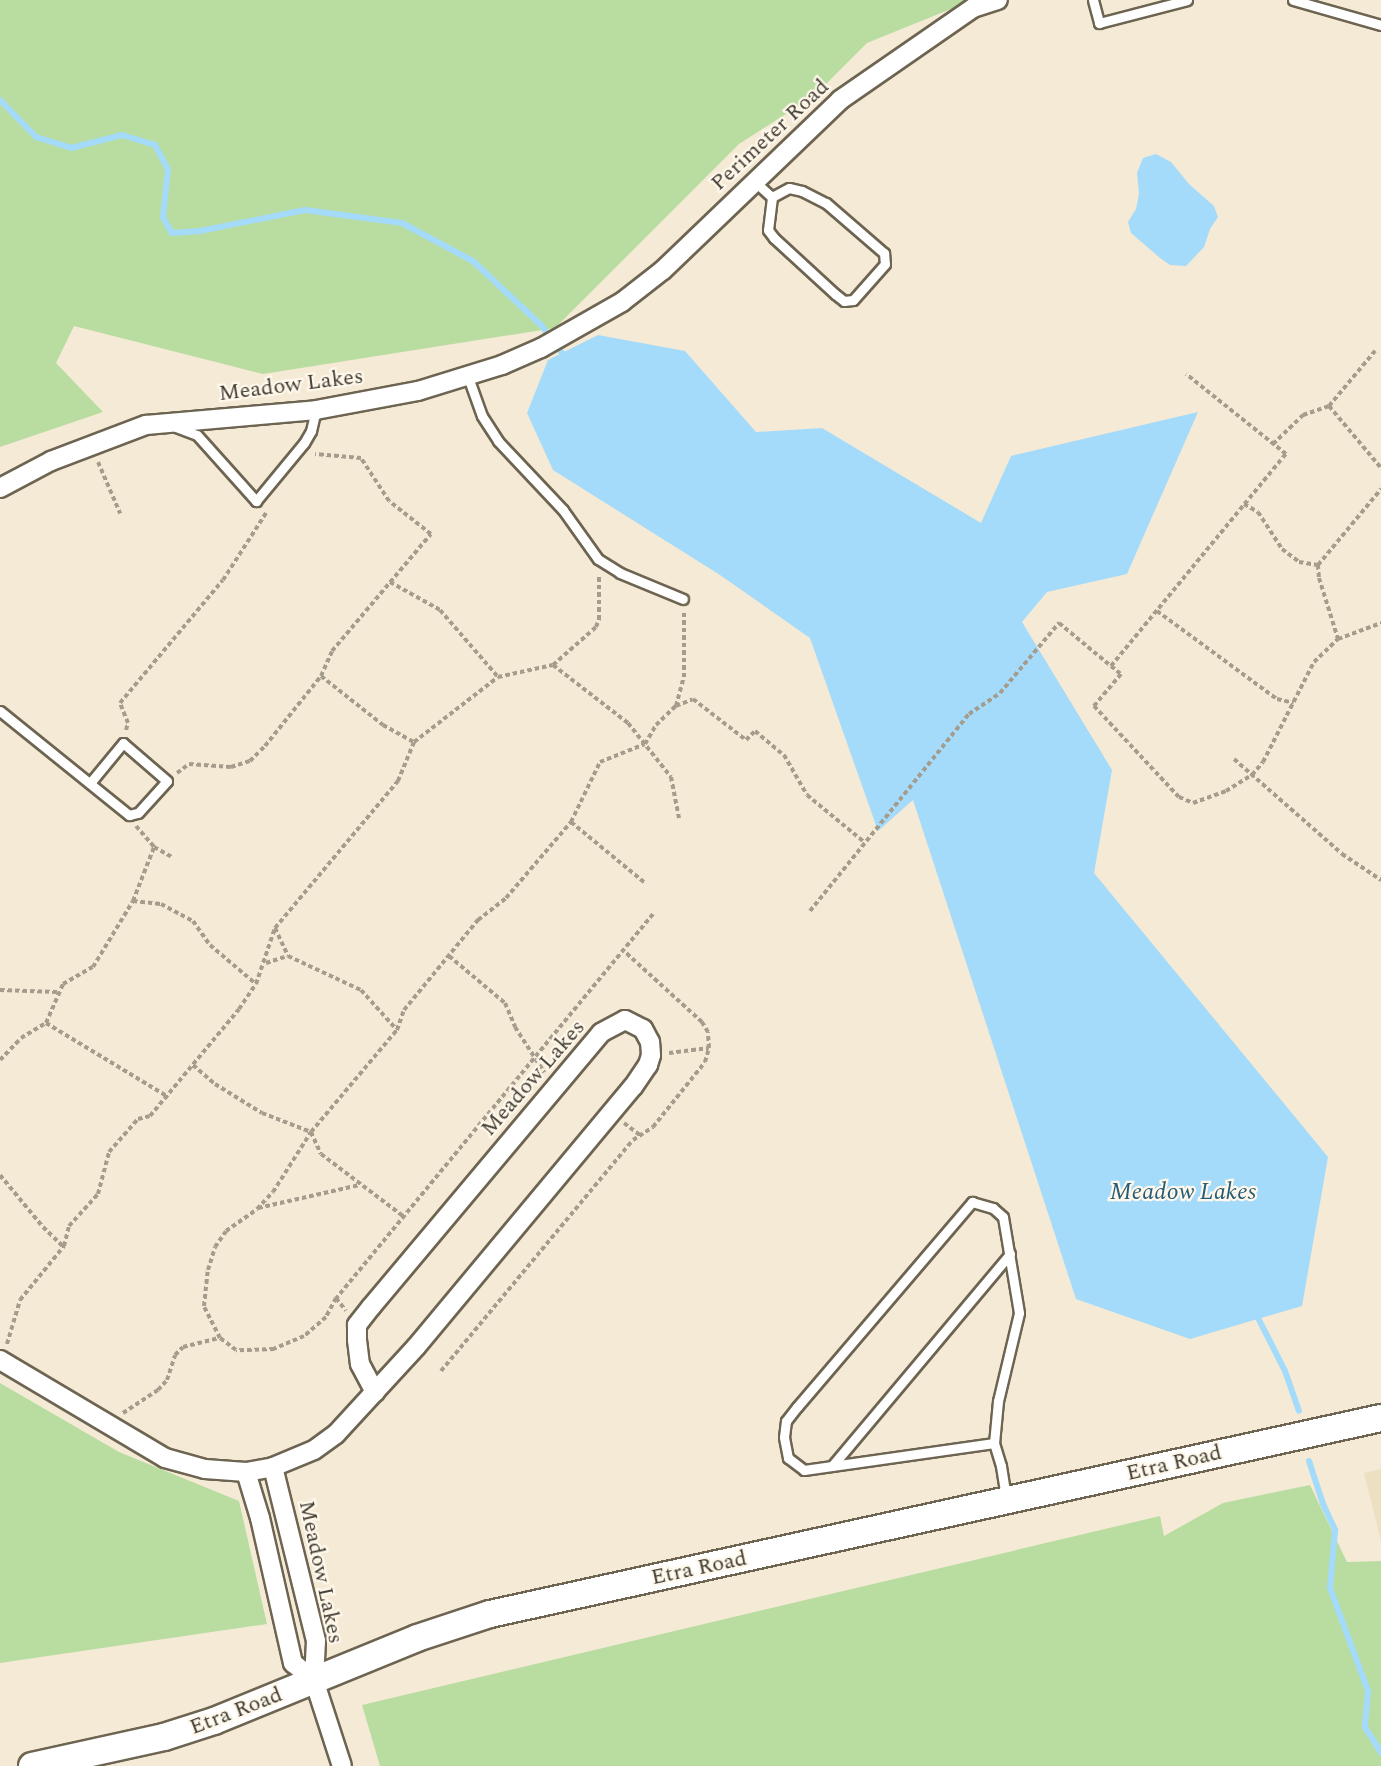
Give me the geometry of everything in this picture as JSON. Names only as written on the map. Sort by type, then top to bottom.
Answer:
[{"type":"main road","name":"Etra Road","points":[[32,1766],[164,1737],[214,1721],[417,1638],[490,1614],[1381,1418]]},
{"type":"street","name":"Perimeter Road","points":[[587,324],[622,302],[663,270],[840,100],[973,8],[998,0]]},
{"type":"street","name":"Meadow Lakes","points":[[0,488],[51,460],[146,425],[316,410],[418,391],[468,377],[541,348],[587,324]]},
{"type":"street","name":"Meadow Lakes","points":[[375,1392],[360,1364],[357,1326],[601,1033],[625,1020],[643,1029],[650,1042],[651,1055]]},
{"type":"street","points":[[1,1361],[165,1458],[205,1469],[246,1472],[273,1467],[315,1450],[336,1434],[416,1347],[633,1087],[648,1065],[651,1055]]},
{"type":"street","name":"Meadow Lakes","points":[[273,1467],[316,1641],[314,1680]]},
{"type":"street","name":"Meadow Lakes","points":[[246,1472],[261,1518],[293,1663],[314,1680]]},
{"type":"street","points":[[314,1680],[342,1766]]},
{"type":"lane","points":[[1093,0],[1098,24],[1187,0]]},
{"type":"lane","points":[[1293,0],[1381,26]]},
{"type":"lane","points":[[754,181],[772,197]]},
{"type":"lane","points":[[789,188],[802,191],[825,203],[884,253],[885,264],[853,300],[844,301],[768,230],[772,197],[789,188]]},
{"type":"lane","points":[[468,377],[482,416],[498,441],[550,495],[598,559],[620,573],[683,599]]},
{"type":"lane","points":[[168,424],[197,435],[256,501],[304,443],[311,431],[316,410]]},
{"type":"lane","points":[[0,711],[129,815],[138,813],[167,781],[123,743],[90,783]]},
{"type":"lane","points":[[994,1443],[804,1470],[788,1458],[784,1437],[786,1421],[972,1202],[993,1208],[1003,1217],[1019,1313],[998,1401],[994,1443],[1001,1466],[1007,1502]]},
{"type":"lane","points":[[832,1466],[1010,1254]]},
{"type":"path","points":[[1273,444],[1303,415],[1329,406],[1375,351]]},
{"type":"path","points":[[1111,666],[1286,454],[1186,374]]},
{"type":"path","points":[[1329,406],[1381,468]]},
{"type":"path","points":[[91,444],[120,513]]},
{"type":"path","points":[[167,781],[189,764],[231,767],[250,761],[265,746],[321,676],[332,651],[431,534],[389,501],[361,458],[315,453],[308,462]]},
{"type":"path","points":[[1338,639],[1319,578],[1318,565],[1381,489]]},
{"type":"path","points":[[1244,504],[1258,512],[1282,549],[1299,562],[1318,565]]},
{"type":"path","points":[[123,743],[128,723],[120,703],[223,580],[249,537],[273,505]]},
{"type":"path","points":[[1,1361],[20,1300],[64,1246],[69,1226],[98,1194],[109,1152],[138,1119],[150,1116],[168,1097],[256,984],[266,963],[276,928],[398,781],[414,742],[498,677],[553,664],[596,627],[599,619],[598,559]]},
{"type":"path","points":[[390,582],[440,610],[498,677]]},
{"type":"path","points":[[676,706],[684,677],[683,599]]},
{"type":"path","points":[[1157,611],[1277,699],[1294,703]]},
{"type":"path","points":[[810,911],[969,714],[1000,693],[1059,623],[1121,674],[1094,706],[1179,797],[1193,803],[1226,791],[1252,775],[1263,762],[1314,662],[1338,639],[1381,623]]},
{"type":"path","points":[[553,664],[628,723],[671,777],[679,818]]},
{"type":"path","points":[[321,676],[383,725],[414,742]]},
{"type":"path","points":[[653,914],[336,1298],[326,1317],[304,1336],[274,1349],[236,1350],[220,1338],[204,1306],[208,1270],[215,1247],[226,1231],[257,1209],[273,1192],[311,1132],[397,1030],[404,1010],[478,920],[506,898],[571,822],[600,762],[645,744],[656,725],[676,706],[693,699],[746,740],[755,731],[784,755],[807,795],[864,842]]},
{"type":"path","points":[[1234,759],[1342,854],[1381,880]]},
{"type":"path","points":[[129,815],[154,847],[171,857]]},
{"type":"path","points":[[571,822],[645,883]]},
{"type":"path","points":[[0,1060],[21,1038],[46,1023],[57,992],[63,984],[93,967],[134,901],[154,847]]},
{"type":"path","points":[[134,901],[160,904],[193,921],[210,945],[256,984]]},
{"type":"path","points":[[276,928],[288,956],[361,990],[397,1030]]},
{"type":"path","points":[[266,963],[288,956]]},
{"type":"path","points":[[449,956],[505,1003],[534,1058],[555,1088]]},
{"type":"path","points":[[0,990],[57,992]]},
{"type":"path","points":[[46,1023],[168,1097]]},
{"type":"path","points":[[651,1055],[709,1048]]},
{"type":"path","points":[[193,1065],[215,1084],[262,1113],[311,1132],[321,1154],[404,1216]]},
{"type":"path","points":[[0,1174],[43,1227],[64,1246]]},
{"type":"path","points":[[257,1209],[360,1185]]},
{"type":"path","points":[[113,1429],[126,1410],[158,1390],[167,1380],[175,1355],[183,1347],[220,1338]]},
{"type":"shaded area","points":[[1381,1469],[1381,1541],[1364,1473]]},
{"type":"green space","points":[[0,0],[973,0],[867,43],[814,96],[739,144],[555,328],[263,374],[74,326],[56,363],[103,412],[0,447]]},
{"type":"green space","points":[[0,1383],[119,1452],[239,1501],[267,1624],[0,1663]]},
{"type":"green space","points":[[1310,1485],[1347,1562],[1381,1561],[1381,1766],[380,1766],[362,1705],[1160,1516],[1164,1536],[1223,1503]]},
{"type":"water","points":[[1156,154],[1171,162],[1189,184],[1214,206],[1218,217],[1210,229],[1204,247],[1186,266],[1170,265],[1160,258],[1131,233],[1128,222],[1136,209],[1139,194],[1137,173],[1143,158]]},
{"type":"water","name":"Meadow Lakes","points":[[598,335],[685,351],[756,432],[822,428],[981,523],[1011,456],[1198,412],[1127,574],[1047,592],[1022,622],[1112,770],[1094,873],[1328,1157],[1302,1306],[1190,1339],[1076,1299],[913,800],[878,831],[810,638],[720,575],[553,470],[527,413],[548,360]]},
{"type":"waterway","points":[[0,100],[36,137],[71,148],[122,135],[155,145],[168,169],[163,217],[172,233],[200,231],[305,210],[402,223],[473,261],[541,325],[565,357]]},
{"type":"waterway","points":[[1255,1312],[1285,1371],[1299,1411]]},
{"type":"waterway","points":[[1309,1461],[1323,1504],[1335,1530],[1330,1588],[1368,1691],[1365,1727],[1381,1753]]}]
